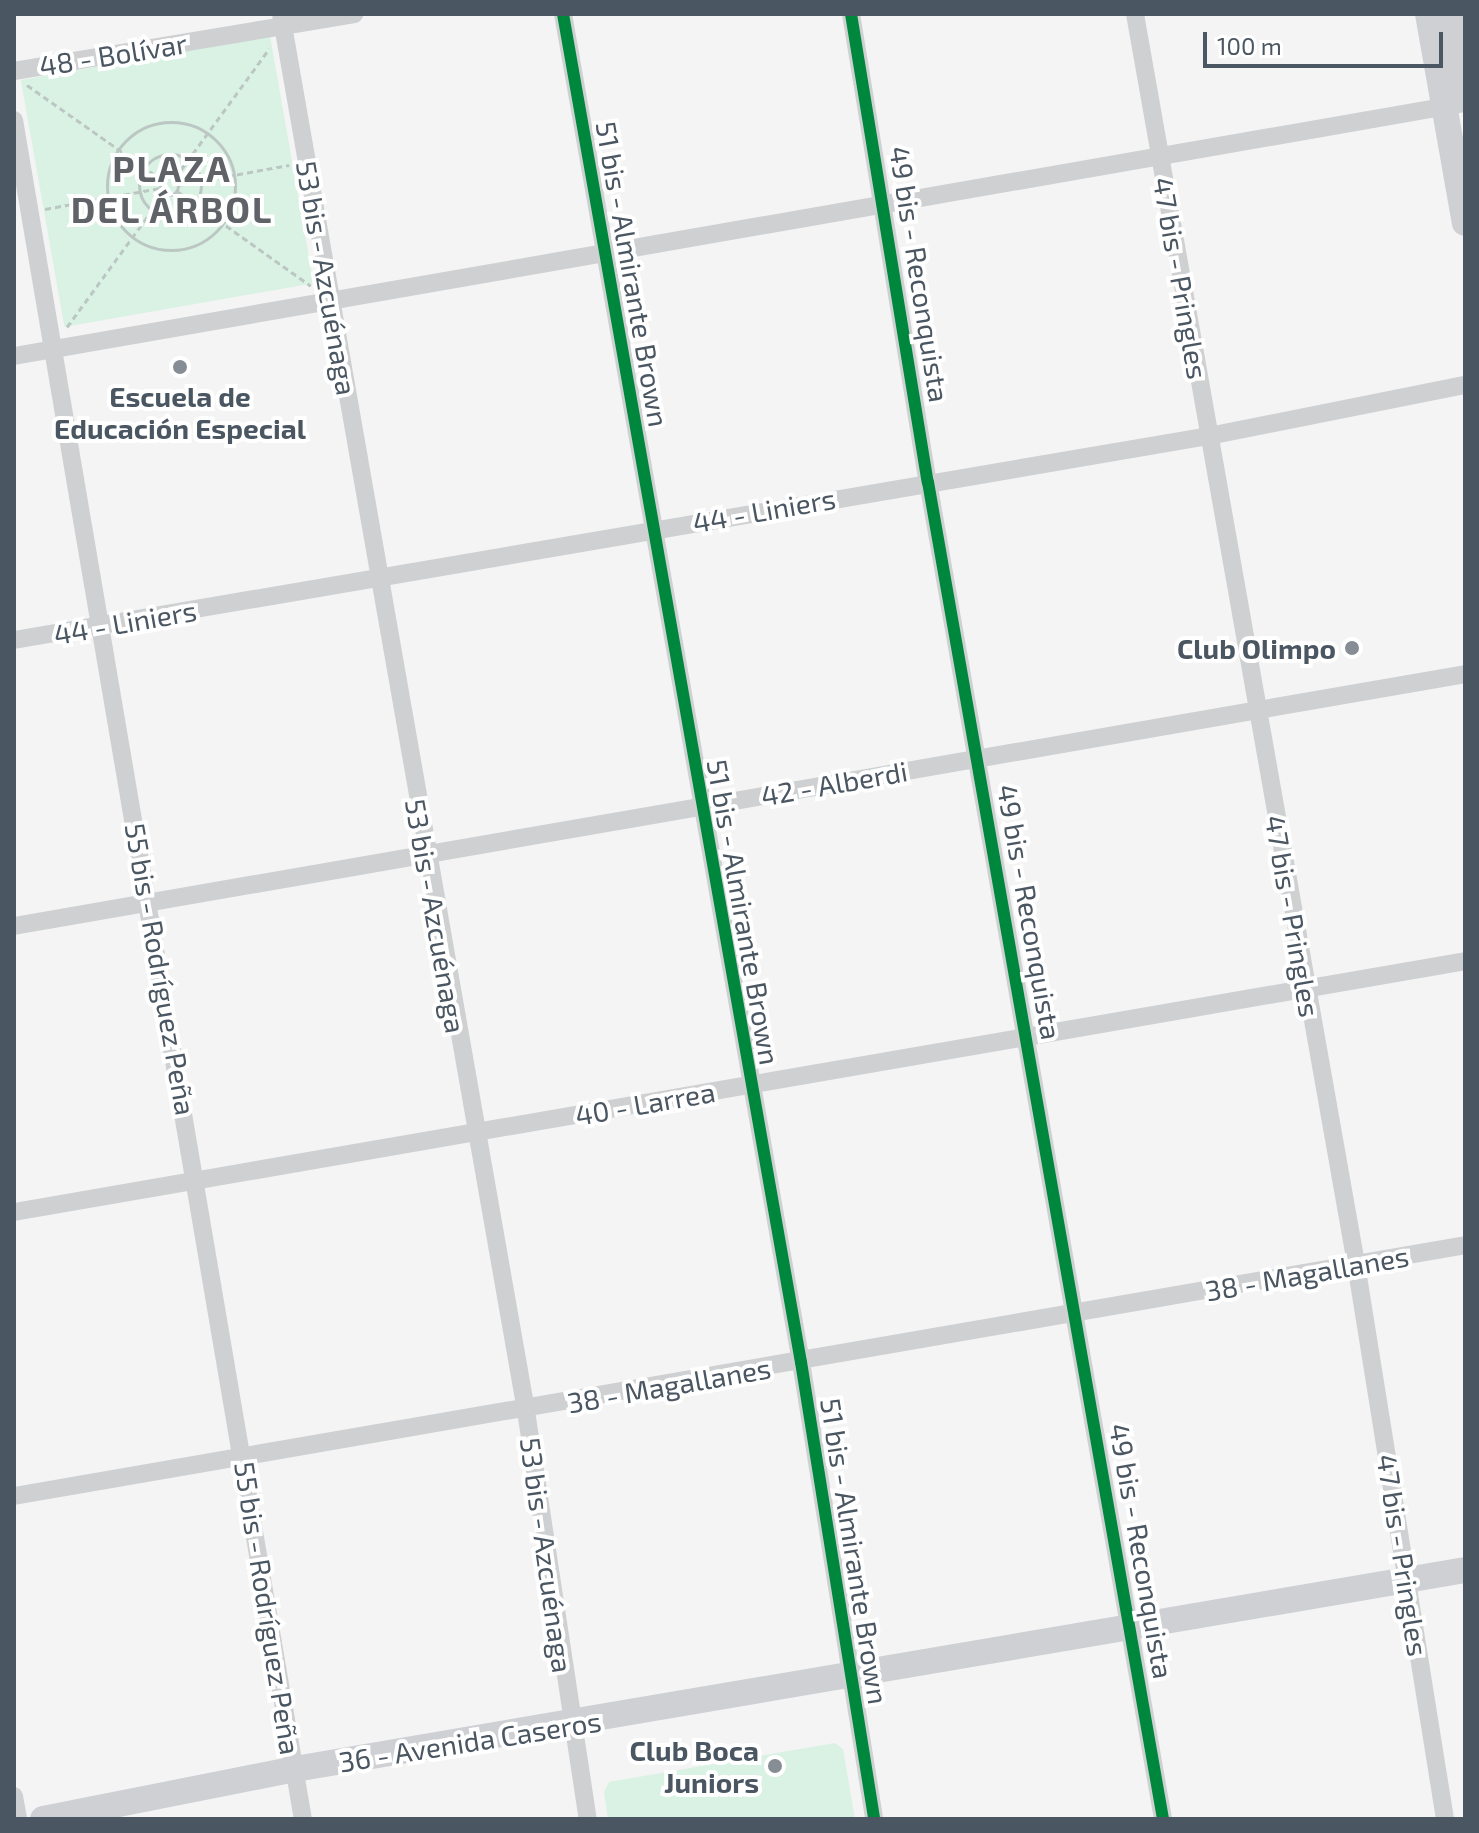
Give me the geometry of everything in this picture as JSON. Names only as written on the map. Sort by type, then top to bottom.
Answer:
[{"type":"main road","points":[[1428,14],[1458,99]]},
{"type":"main road","points":[[1453,14],[1465,223]]},
{"type":"main road","name":"36 - Avenida Caseros","points":[[43,1819],[295,1769],[1132,1630],[1465,1570]]},
{"type":"street","name":"48 - Bolívar","points":[[19,76],[282,20],[354,14]]},
{"type":"street","name":"51 bis - Almirante Brown","points":[[563,14],[749,1084],[801,1362],[874,1819]]},
{"type":"street","name":"49 bis - Reconquista","points":[[851,14],[885,204],[928,482],[1029,1040],[1163,1819]]},
{"type":"street","name":"47 bis - Pringles","points":[[1135,14],[1305,990],[1356,1264],[1445,1819]]},
{"type":"street","name":"53 bis - Azcuénaga","points":[[282,20],[425,856],[526,1411],[571,1725],[588,1819]]},
{"type":"street","points":[[14,356],[1161,159],[1458,99]]},
{"type":"street","name":"55 bis - Rodríguez Peña","points":[[14,120],[51,350],[103,627],[198,1181],[303,1819]]},
{"type":"street","name":"44 - Liniers","points":[[14,640],[1209,436],[1465,385]]},
{"type":"street","name":"42 - Alberdi","points":[[14,926],[1465,674]]},
{"type":"street","name":"40 - Larrea","points":[[14,1212],[749,1084],[1029,1040],[1465,961]]},
{"type":"street","name":"38 - Magallanes","points":[[14,1496],[243,1460],[1465,1245]]},
{"type":"street","points":[[14,1796],[18,1819]]},
{"type":"path","points":[[19,76],[162,180],[175,178],[282,20]]},
{"type":"path","points":[[167,122],[207,133],[221,146],[233,175],[231,209],[203,242],[182,249],[161,250],[132,237],[112,212],[108,198],[108,171],[119,149],[147,126],[167,122]]},
{"type":"path","points":[[168,154],[188,160],[201,181],[195,204],[176,216],[151,211],[139,192],[144,168],[168,154]]},
{"type":"path","points":[[178,185],[307,162]]},
{"type":"path","points":[[175,178],[177,191]]},
{"type":"path","points":[[162,180],[160,188],[164,194]]},
{"type":"path","points":[[29,212],[160,188]]},
{"type":"path","points":[[51,350],[164,194],[177,191],[331,301]]},
{"type":"green space","points":[[270,36],[314,283],[64,327],[21,80]]},
{"type":"green space","name":"Club Boca Juniors","points":[[835,1743],[843,1749],[855,1819],[608,1819],[604,1792],[609,1782]]},
{"type":"cycle path","points":[[563,14],[801,1362],[874,1819]]},
{"type":"cycle path","points":[[851,14],[928,482],[1163,1819]]},
{"type":"place","name":"Escuela de Educación Especial","points":[[180,367]]},
{"type":"place","name":"Club Olimpo","points":[[1352,648]]},
{"type":"place","name":"Club Boca Juniors","points":[[775,1766]]},
{"type":"district","name":"PLAZA DEL ÁRBOL","points":[[172,188]]}]
